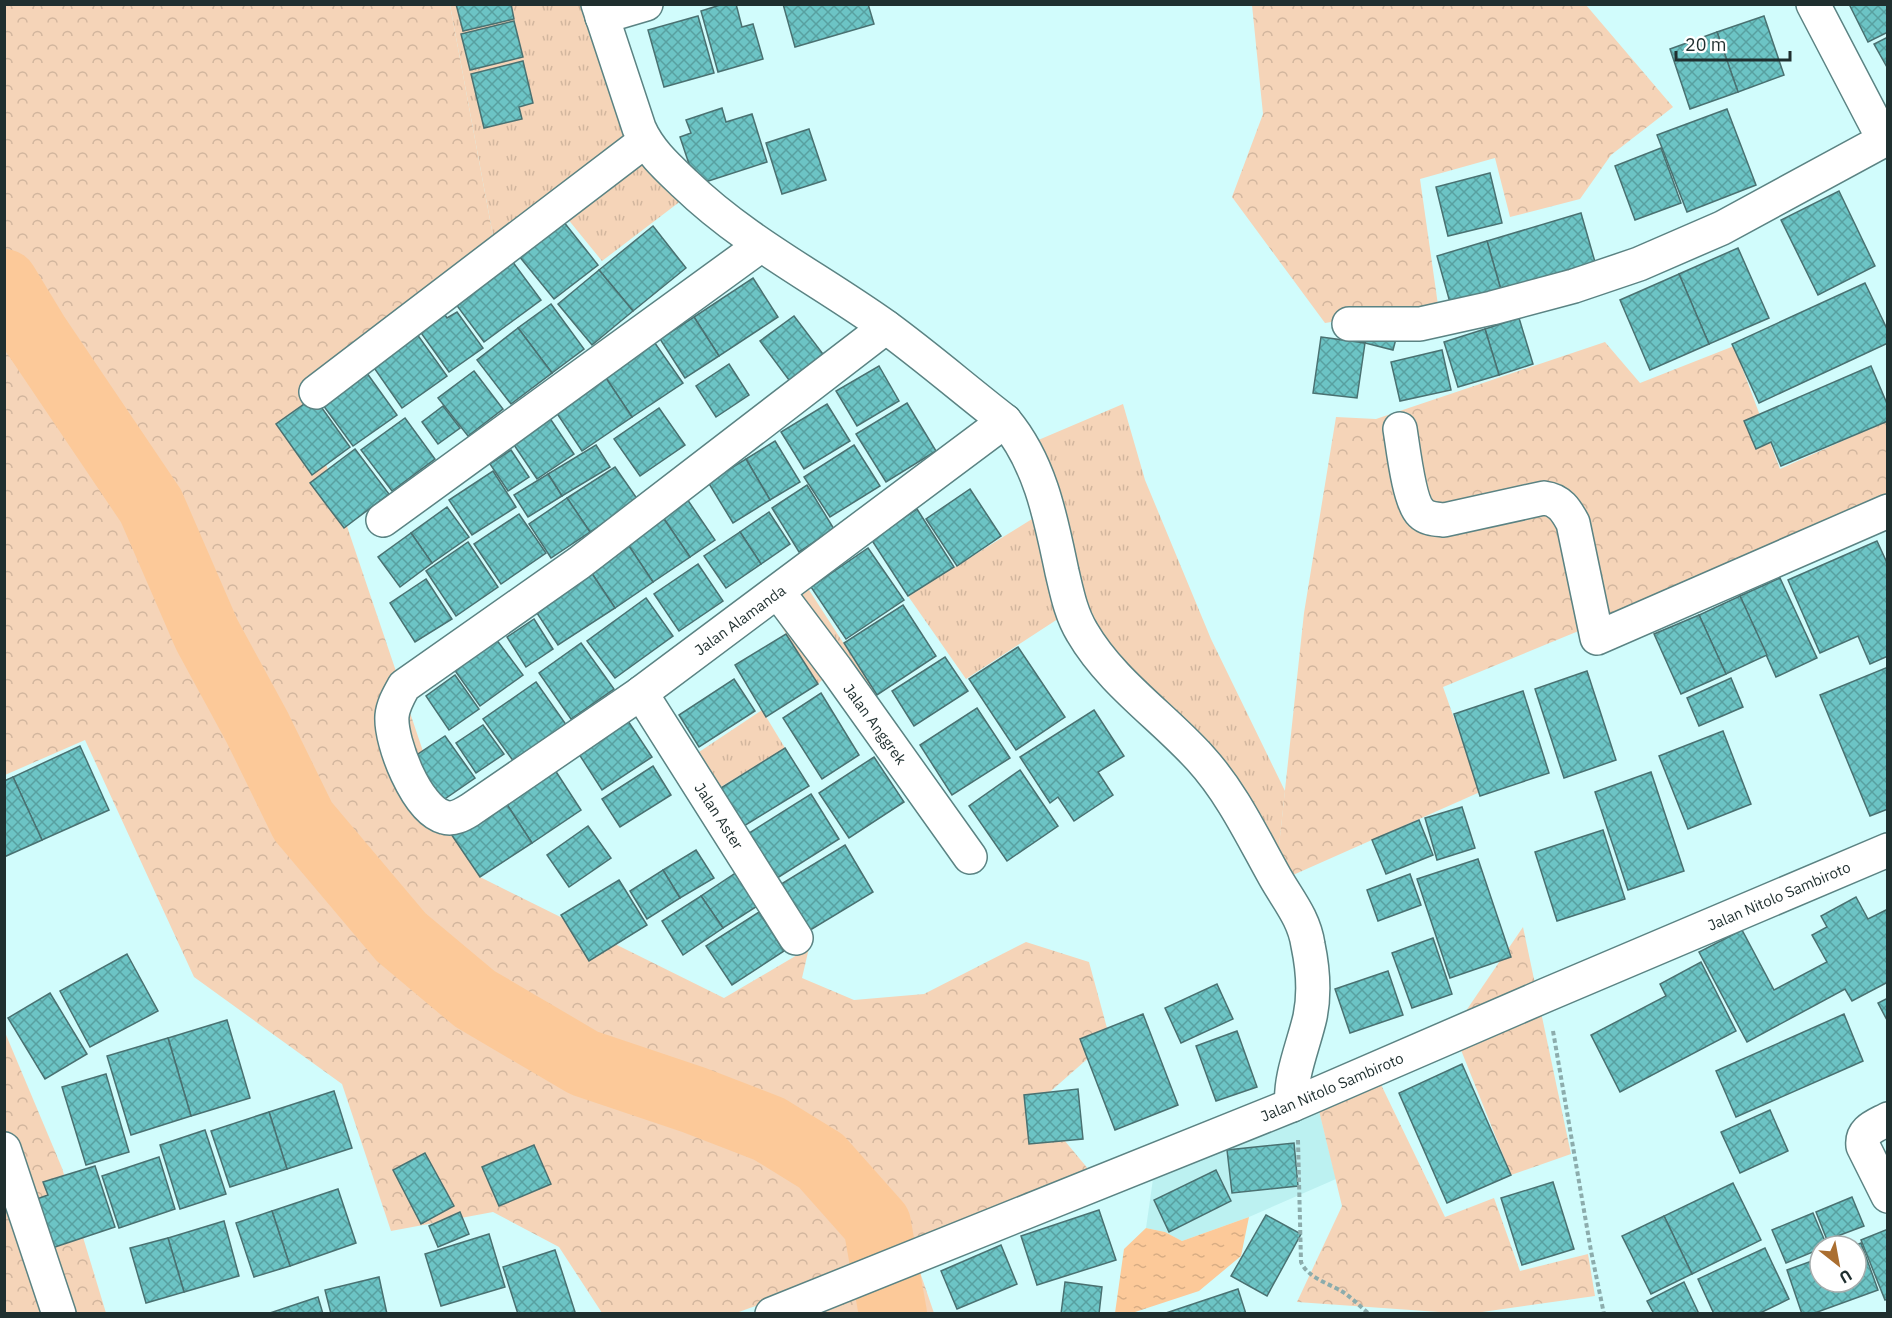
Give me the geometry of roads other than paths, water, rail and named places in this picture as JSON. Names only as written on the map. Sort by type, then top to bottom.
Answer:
[{"type":"street","points":[[646,4],[600,11],[626,93],[645,141],[655,155],[696,195],[760,246],[886,327],[1005,422],[1021,443],[1037,477],[1047,507],[1067,595],[1082,632],[1101,659],[1189,747],[1216,778],[1237,808],[1301,919],[1310,955],[1313,999],[1291,1092],[1292,1106]]},
{"type":"street","points":[[1348,324],[1420,324],[1554,292],[1628,268],[1722,228],[1886,143],[1813,4]]},
{"type":"street","points":[[316,392],[645,141]]},
{"type":"street","points":[[383,520],[760,246]]},
{"type":"street","name":"Jalan Alamanda","points":[[886,327],[579,563],[404,686],[395,701],[392,717],[396,743],[408,776],[429,807],[441,817],[449,818],[470,810],[641,693],[1005,422]]},
{"type":"street","points":[[1400,429],[1413,495],[1417,508],[1427,517],[1444,520],[1544,498],[1552,499],[1563,507],[1573,523],[1597,638],[1887,511]]},
{"type":"street","name":"Jalan Anggrek","points":[[778,592],[970,857]]},
{"type":"street","name":"Jalan Aster","points":[[641,693],[796,938]]},
{"type":"street","name":"Jalan Nitolo Sambiroto","points":[[772,1314],[1292,1106],[1887,850]]},
{"type":"street","points":[[1887,1119],[1869,1129],[1862,1140],[1887,1196]]},
{"type":"street","points":[[4,1149],[59,1314]]},
{"type":"water","points":[[1249,1217],[1241,1256],[1199,1291],[1132,1313],[1115,1313],[1124,1249],[1146,1228],[1165,1232],[1182,1241]]},
{"type":"waterway","points":[[4,283],[35,334],[151,506],[207,635],[257,727],[303,821],[401,937],[475,999],[584,1063],[694,1100],[769,1129],[821,1161],[877,1224],[893,1314]]}]
